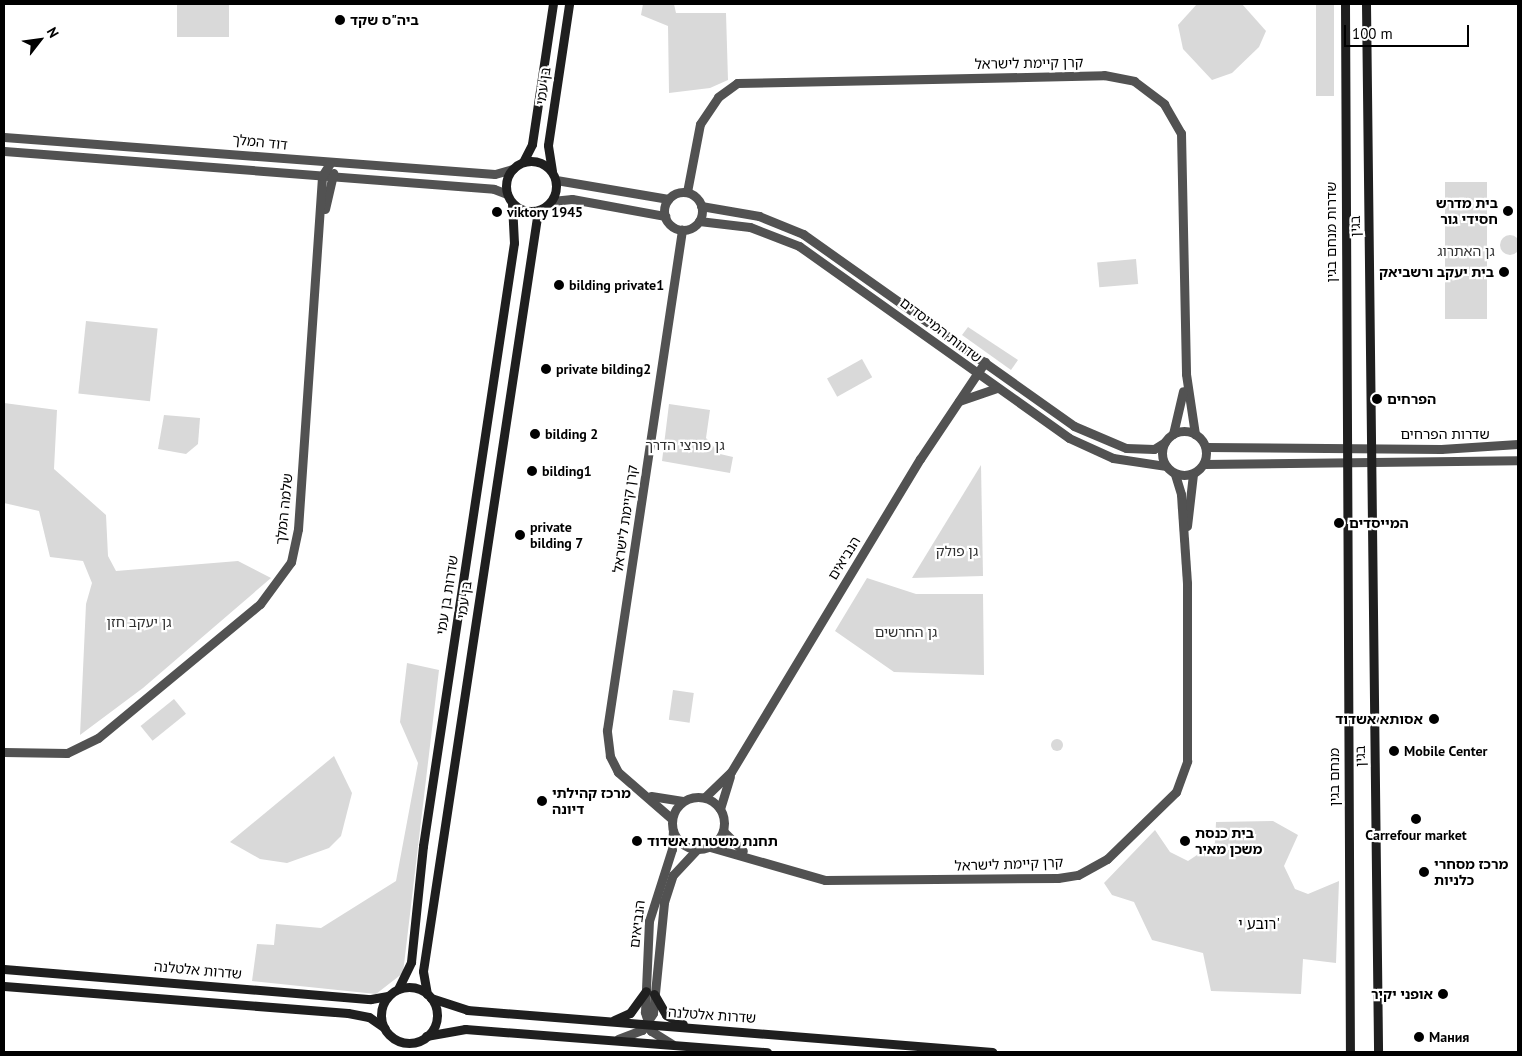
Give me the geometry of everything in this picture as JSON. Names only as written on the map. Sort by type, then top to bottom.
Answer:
[{"type":"main road","points":[[523,162],[542,163],[554,176],[552,201],[538,211],[527,211],[512,203],[507,194],[513,169],[523,162],[532,144],[553,4]]},
{"type":"main road","name":"בן עמי","points":[[554,176],[548,145],[569,4]]},
{"type":"main road","name":"שדרות מנחם בגין","points":[[1345,4],[1345,460]]},
{"type":"main road","name":"בגין","points":[[1366,4],[1371,447]]},
{"type":"main road","name":"שדרות בן עמי","points":[[398,989],[411,962],[423,846],[514,243],[512,203]]},
{"type":"main road","name":"בן עמי","points":[[429,996],[423,971],[538,211]]},
{"type":"main road","points":[[1371,447],[1371,460]]},
{"type":"main road","name":"מנחם בגין","points":[[1345,460],[1350,1033]]},
{"type":"main road","name":"בגין","points":[[1371,460],[1378,1052]]},
{"type":"main road","name":"שדרות אלטלנה","points":[[4,969],[371,999],[388,996]]},
{"type":"main road","points":[[4,986],[348,1013],[369,1018],[407,1042],[465,1028],[767,1052]]},
{"type":"main road","points":[[385,1028],[382,1012],[388,996],[398,989],[413,987],[429,996],[436,1018],[426,1036]]},
{"type":"main road","points":[[611,1022],[630,1013],[650,992],[666,1015],[693,1027]]},
{"type":"main road","name":"שדרות אלטלנה","points":[[429,996],[468,1010],[992,1052]]},
{"type":"main road","points":[[1344,1052],[1350,1033]]},
{"type":"main road","points":[[1350,1033],[1350,1052]]},
{"type":"street","name":"קרן קיימת לישראל","points":[[687,192],[700,124],[718,97],[737,83],[1104,75],[1134,81],[1164,104],[1181,133],[1186,374],[1195,434]]},
{"type":"street","name":"דוד המלך","points":[[4,137],[495,174],[513,169]]},
{"type":"street","name":"דוד המלך","points":[[4,151],[494,189],[507,194]]},
{"type":"street","points":[[322,176],[330,163]]},
{"type":"street","points":[[330,163],[334,177]]},
{"type":"street","name":"שלמה המלך","points":[[4,752],[67,753],[98,738],[260,604],[284,575],[298,529],[322,219],[322,176]]},
{"type":"street","points":[[552,201],[572,199],[665,216],[682,230],[699,221],[701,206],[687,192],[668,199],[554,176]]},
{"type":"street","name":"שלמה המלך","points":[[322,219],[334,177]]},
{"type":"street","points":[[665,216],[668,199]]},
{"type":"street","name":"שדרות המייסדים","points":[[701,206],[759,216],[803,234],[1074,426],[1100,439],[1145,450],[1165,442]]},
{"type":"street","name":"שדרות המייסדים","points":[[699,221],[750,227],[799,246],[997,388],[1092,450],[1166,466]]},
{"type":"street","name":"קרן קיימת לישראל","points":[[672,819],[648,796],[618,772],[610,756],[607,730],[682,230]]},
{"type":"street","name":"הנביאים","points":[[705,797],[731,772],[959,401],[985,362]]},
{"type":"street","name":"קרן קיימת לישראל","points":[[1173,434],[1186,374]]},
{"type":"street","points":[[959,401],[997,388]]},
{"type":"street","points":[[1204,464],[1206,447],[1195,434],[1173,434],[1165,442],[1166,466],[1175,474],[1193,474],[1204,464],[1371,460]]},
{"type":"street","name":"שדרות הפרחים","points":[[1371,447],[1518,444]]},
{"type":"street","points":[[1206,447],[1371,447]]},
{"type":"street","name":"שדרות הפרחים","points":[[1371,460],[1518,460]]},
{"type":"street","name":"קרן קיימת לישראל","points":[[1175,474],[1186,544]]},
{"type":"street","name":"קרן קיימת לישראל","points":[[710,847],[747,855],[795,875],[825,880],[1058,878],[1078,875],[1101,862],[1183,780],[1189,726],[1186,544],[1193,474]]},
{"type":"street","name":"הנביאים","points":[[720,809],[731,772]]},
{"type":"street","points":[[648,796],[683,801],[705,797],[720,809],[723,831],[710,847],[697,849],[685,846],[673,831],[672,819],[683,801]]},
{"type":"street","name":"הנביאים","points":[[650,992],[649,921],[672,849],[673,831]]},
{"type":"street","name":"קרן קיימת לישראל","points":[[723,831],[747,855]]},
{"type":"street","name":"הנביאים","points":[[647,1024],[659,925],[669,886],[679,866],[697,849]]},
{"type":"street","points":[[615,1040],[637,1034],[647,1024],[654,1034],[672,1044]]},
{"type":"green space","points":[[177,4],[229,4],[229,37],[177,37]]},
{"type":"green space","points":[[643,4],[674,4],[676,13],[726,13],[728,80],[710,88],[669,93],[668,26],[641,15]]},
{"type":"green space","points":[[1197,4],[1242,4],[1266,31],[1259,47],[1232,73],[1212,80],[1183,49],[1178,25]]},
{"type":"green space","points":[[1316,4],[1334,4],[1334,96],[1316,96]]},
{"type":"green space","name":"גן האתרוג","points":[[1445,182],[1487,182],[1487,319],[1445,319]]},
{"type":"green space","points":[[1510,235],[1517,238],[1520,245],[1517,252],[1510,255],[1503,252],[1500,245],[1503,238]]},
{"type":"green space","points":[[1136,259],[1138,284],[1099,287],[1097,262]]},
{"type":"green space","points":[[86,321],[158,329],[150,401],[78,394]]},
{"type":"green space","points":[[968,327],[1018,360],[1011,370],[962,335]]},
{"type":"green space","points":[[862,359],[872,377],[837,397],[827,378]]},
{"type":"green space","name":"גן יעקב חזן","points":[[4,403],[57,410],[54,469],[106,515],[108,556],[116,571],[238,561],[271,578],[143,688],[80,735],[86,604],[92,583],[83,561],[50,557],[39,511],[4,503]]},
{"type":"green space","name":"גן פורצי הדרך","points":[[669,404],[710,410],[706,438],[720,454],[733,457],[730,473],[662,461]]},
{"type":"green space","points":[[164,415],[200,418],[198,444],[186,454],[158,449]]},
{"type":"green space","name":"גן פולק","points":[[981,465],[983,576],[912,578]]},
{"type":"green space","name":"גן החרשים","points":[[867,578],[916,594],[983,594],[984,675],[894,672],[835,631]]},
{"type":"green space","points":[[407,663],[439,670],[403,973],[376,994],[252,981],[257,944],[274,945],[276,924],[321,928],[396,881],[418,763],[400,722]]},
{"type":"green space","points":[[673,690],[694,693],[690,723],[669,720]]},
{"type":"green space","points":[[174,699],[186,714],[153,741],[141,726]]},
{"type":"green space","points":[[1055,739],[1059,739],[1063,745],[1059,751],[1055,751],[1051,747],[1051,743]]},
{"type":"green space","points":[[334,756],[352,793],[341,836],[329,848],[287,863],[260,859],[230,842]]},
{"type":"green space","points":[[1273,821],[1298,835],[1284,866],[1295,889],[1308,894],[1339,881],[1336,963],[1303,959],[1301,994],[1211,991],[1203,953],[1152,940],[1134,902],[1112,895],[1104,883],[1155,830],[1170,852],[1188,861],[1215,843],[1216,822]]},
{"type":"place","name":"ביה\"ס שקד","points":[[340,20]]},
{"type":"place","name":"בית מדרש חסידי גור","points":[[1508,211]]},
{"type":"place","name":"viktory 1945","points":[[497,212]]},
{"type":"place","name":"בית יעקב ורשביאק","points":[[1504,272]]},
{"type":"place","name":"bilding private1","points":[[559,285]]},
{"type":"place","name":"private bilding2","points":[[546,369]]},
{"type":"place","name":"הפרחים","points":[[1377,399]]},
{"type":"place","name":"bilding 2","points":[[535,434]]},
{"type":"place","name":"bilding1","points":[[532,471]]},
{"type":"place","name":"המייסדים","points":[[1339,523]]},
{"type":"place","name":"private bilding 7","points":[[520,535]]},
{"type":"place","name":"אסותא אשדוד","points":[[1434,719]]},
{"type":"place","name":"Mobile Center","points":[[1394,751]]},
{"type":"place","name":"מרכז קהילתי דיונה","points":[[542,801]]},
{"type":"place","name":"Carrefour market","points":[[1416,819]]},
{"type":"place","name":"תחנת משטרת אשדוד","points":[[637,841]]},
{"type":"place","name":"בית כנסת משכן מאיר","points":[[1185,841]]},
{"type":"place","name":"מרכז מסחרי כלניות","points":[[1424,872]]},
{"type":"place","name":"אופני יקיר","points":[[1443,994]]},
{"type":"place","name":"Мания","points":[[1419,1037]]},
{"type":"district","name":"רובע י'","points":[[1259,924]]}]
